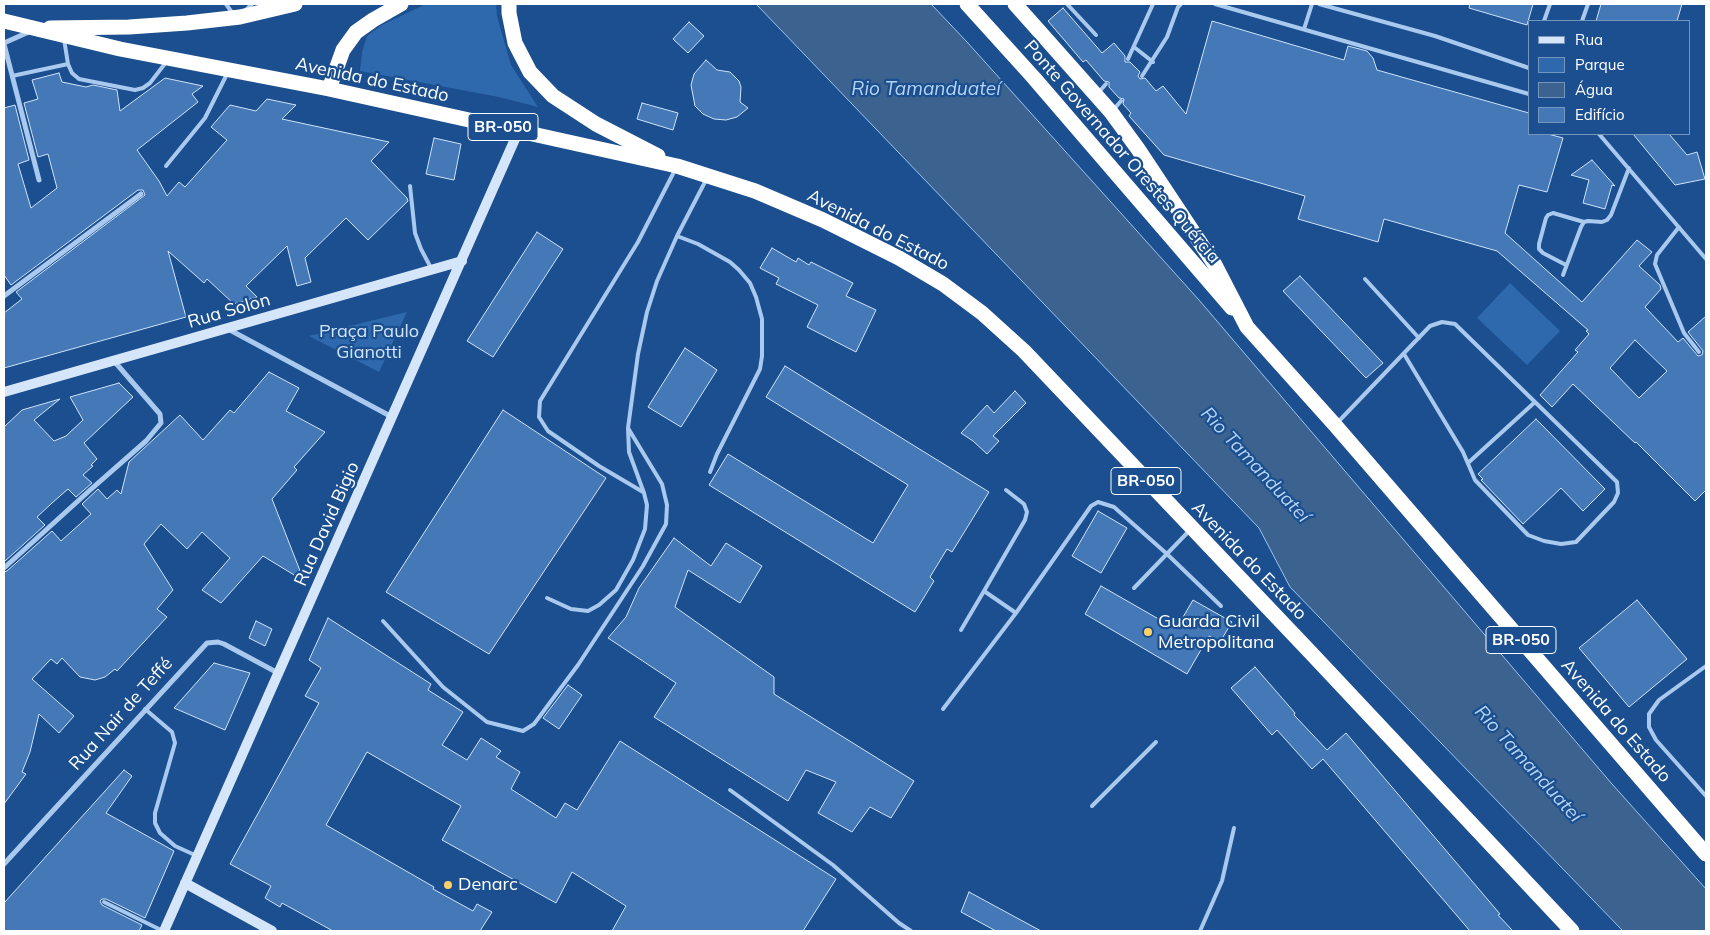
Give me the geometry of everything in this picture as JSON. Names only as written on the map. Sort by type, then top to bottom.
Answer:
[{"type":"highway","points":[[63,32],[238,18],[295,4]]},
{"type":"highway","points":[[329,89],[343,50],[356,32],[401,4]]},
{"type":"highway","points":[[510,4],[509,13],[515,43],[530,72],[553,96],[596,124],[677,166]]},
{"type":"highway","name":"Ponte Governador Orestes Quércia","points":[[966,4],[1034,78],[1247,326]]},
{"type":"highway","name":"Avenida do Estado","points":[[1015,4],[1096,96],[1116,106],[1144,158],[1201,242],[1247,326],[1706,854]]},
{"type":"highway","name":"BR-050","points":[[4,21],[34,30]]},
{"type":"highway","name":"Avenida do Estado","points":[[34,30],[63,32],[169,58],[329,89],[677,166],[755,191],[823,220],[899,258],[943,284],[982,313],[1024,351],[1572,931]]},
{"type":"street","points":[[34,30],[4,43],[39,180]]},
{"type":"street","name":"Rua David Bigio","points":[[164,931],[519,130]]},
{"type":"street","points":[[4,296],[141,194]]},
{"type":"street","name":"Rua Solon","points":[[4,392],[462,261]]},
{"type":"street","points":[[227,329],[393,418]]},
{"type":"street","points":[[4,568],[146,441],[161,423],[160,414],[114,361]]},
{"type":"street","name":"Rua Nair de Teffé","points":[[4,864],[207,643],[218,642],[278,673]]},
{"type":"street","points":[[185,883],[272,931]]},
{"type":"lane","points":[[226,4],[238,18],[252,4]]},
{"type":"lane","points":[[1067,4],[1096,35]]},
{"type":"lane","points":[[1128,59],[1153,4]]},
{"type":"lane","points":[[1142,76],[1168,37],[1178,7],[1181,4]]},
{"type":"lane","points":[[1215,4],[1528,94]]},
{"type":"lane","points":[[1304,28],[1312,4]]},
{"type":"lane","points":[[1319,4],[1435,36],[1528,67]]},
{"type":"lane","points":[[1544,20],[1550,4]]},
{"type":"lane","points":[[1582,20],[1588,4]]},
{"type":"lane","points":[[63,32],[68,64],[72,73],[79,79],[135,90],[143,88],[150,83],[169,58]]},
{"type":"lane","points":[[1134,47],[1153,62]]},
{"type":"lane","points":[[12,76],[68,64]]},
{"type":"lane","points":[[166,166],[205,118],[229,70]]},
{"type":"lane","points":[[1096,96],[1106,84]]},
{"type":"lane","points":[[1601,135],[1706,259]]},
{"type":"lane","points":[[644,493],[599,466],[548,431],[538,417],[540,401],[638,242],[677,166]]},
{"type":"lane","points":[[1566,266],[1539,249],[1546,218],[1552,214],[1584,222],[1602,222],[1607,220],[1629,168]]},
{"type":"lane","points":[[547,598],[571,609],[588,611],[599,605],[616,590],[633,560],[645,529],[647,505],[629,452],[628,428],[638,354],[647,312],[657,280],[677,236],[709,176]]},
{"type":"lane","points":[[410,186],[415,233],[421,250],[432,270]]},
{"type":"lane","points":[[1563,275],[1584,222]]},
{"type":"lane","points":[[1679,227],[1657,255],[1655,264],[1684,332],[1699,352]]},
{"type":"lane","points":[[677,236],[698,244],[730,262],[739,270],[750,283],[762,319],[760,369],[710,472]]},
{"type":"lane","points":[[1365,279],[1419,338]]},
{"type":"lane","points":[[1335,425],[1430,326],[1442,322],[1455,324],[1617,482],[1618,493],[1614,502],[1576,542],[1561,544],[1544,541],[1528,535],[1475,480],[1468,463],[1404,354]]},
{"type":"lane","points":[[1468,463],[1535,402]]},
{"type":"lane","points":[[382,621],[443,687],[487,722],[523,731],[534,724],[584,657],[643,566],[666,524],[667,505],[662,484],[628,428]]},
{"type":"lane","points":[[961,630],[1025,520],[1027,512],[1024,504],[1006,490]]},
{"type":"lane","points":[[942,709],[1016,613],[1091,506],[1098,502],[1114,507],[1221,606]]},
{"type":"lane","points":[[1134,588],[1191,528]]},
{"type":"lane","points":[[984,591],[1016,613]]},
{"type":"lane","points":[[1706,666],[1659,700],[1649,714],[1649,727],[1656,740],[1706,796]]},
{"type":"lane","points":[[145,709],[172,732],[175,743],[155,813],[155,823],[160,833],[175,846],[197,856]]},
{"type":"lane","points":[[1092,806],[1156,742]]},
{"type":"lane","points":[[730,790],[833,865],[899,923],[911,931]]},
{"type":"lane","points":[[1200,931],[1222,881],[1234,828]]},
{"type":"lane","points":[[104,902],[164,931]]},
{"type":"green space","points":[[426,4],[496,4],[497,16],[511,65],[538,107],[499,97],[360,71],[362,52],[367,36],[382,25]]},
{"type":"green space","points":[[1510,283],[1560,331],[1527,365],[1477,318]]},
{"type":"green space","name":"Praça Paulo Gianotti","points":[[407,312],[379,372],[309,336]]},
{"type":"water","name":"Rio Tamanduateí","points":[[756,4],[931,4],[1199,300],[1612,784],[1706,889],[1706,931],[1623,931],[1290,587],[1259,528]]},
{"type":"building","points":[[1470,4],[1533,4],[1527,25],[1469,8]]},
{"type":"building","points":[[1601,4],[1682,4],[1677,20],[1596,20]]},
{"type":"building","points":[[1063,8],[1102,53],[1114,43],[1125,56],[1125,62],[1130,62],[1140,72],[1138,76],[1140,79],[1145,78],[1156,91],[1163,86],[1186,114],[1212,21],[1344,60],[1348,46],[1367,51],[1373,58],[1377,70],[1528,113],[1528,135],[1552,135],[1563,138],[1547,192],[1519,185],[1505,233],[1582,302],[1637,240],[1652,252],[1639,266],[1660,285],[1661,289],[1645,307],[1678,342],[1683,338],[1698,356],[1702,355],[1703,351],[1688,332],[1706,316],[1706,490],[1695,501],[1636,442],[1573,384],[1552,407],[1540,395],[1578,352],[1575,350],[1589,334],[1586,331],[1588,330],[1497,251],[1384,219],[1378,242],[1298,219],[1305,196],[1164,155],[1129,116],[1131,113],[1123,104],[1124,99],[1119,98],[1109,87],[1109,82],[1104,81],[1086,60],[1083,62],[1048,21]],"holes":[[[1635,340],[1667,371],[1639,398],[1610,368]]]},
{"type":"building","points":[[689,22],[704,36],[688,53],[673,39]]},
{"type":"building","points":[[706,60],[717,70],[730,72],[739,81],[741,87],[740,102],[748,108],[737,117],[726,120],[714,119],[703,114],[695,106],[691,85],[694,74]]},
{"type":"building","points":[[59,73],[62,82],[117,90],[120,111],[165,78],[203,86],[192,94],[198,102],[137,150],[167,196],[179,182],[185,187],[227,140],[211,127],[230,105],[256,111],[267,99],[296,105],[282,119],[389,142],[371,161],[408,201],[368,240],[346,218],[305,258],[311,282],[297,286],[287,246],[246,286],[257,297],[234,304],[207,279],[204,283],[168,251],[186,317],[4,368],[4,313],[22,299],[16,292],[145,195],[143,190],[138,190],[11,285],[4,275],[4,108],[15,105],[29,160],[18,164],[31,208],[57,188],[48,154],[38,157],[24,103],[38,99],[32,80]]},
{"type":"building","points":[[642,103],[678,113],[673,130],[637,119]]},
{"type":"building","points":[[1634,135],[1670,135],[1687,155],[1697,152],[1705,179],[1675,185]]},
{"type":"building","points":[[434,138],[461,144],[454,180],[426,174]]},
{"type":"building","points":[[1592,160],[1615,186],[1612,185],[1605,209],[1583,203],[1589,180],[1571,175]]},
{"type":"building","points":[[537,232],[563,249],[493,357],[467,341]]},
{"type":"building","points":[[772,248],[796,262],[798,258],[809,265],[811,262],[853,283],[846,296],[876,310],[856,352],[807,327],[818,305],[776,284],[779,278],[760,268]]},
{"type":"building","points":[[1300,276],[1383,363],[1366,378],[1283,291]]},
{"type":"building","points":[[685,348],[717,370],[681,427],[648,407]]},
{"type":"building","points":[[785,366],[989,492],[952,552],[947,549],[930,577],[934,581],[915,612],[709,485],[728,454],[873,543],[908,485],[766,397]]},
{"type":"building","points":[[269,372],[299,388],[286,411],[325,432],[294,467],[297,470],[272,499],[304,581],[263,556],[221,603],[202,590],[230,558],[202,532],[187,549],[161,524],[144,544],[173,590],[157,609],[167,617],[117,671],[115,669],[105,677],[95,680],[80,677],[62,658],[57,664],[51,659],[32,679],[74,716],[59,733],[39,714],[30,752],[22,772],[26,774],[4,804],[4,572],[52,531],[61,541],[91,514],[82,504],[98,489],[107,499],[117,490],[121,494],[129,462],[180,415],[203,440],[230,410],[234,413]]},
{"type":"building","points":[[119,383],[133,397],[84,443],[97,459],[91,465],[93,466],[83,475],[92,483],[76,497],[68,489],[52,503],[37,517],[45,525],[4,562],[4,427],[22,410],[60,399],[34,420],[54,441],[66,436],[83,420],[70,397]]},
{"type":"building","points":[[1015,391],[1026,403],[993,436],[999,441],[987,454],[961,433],[987,405],[994,413]]},
{"type":"building","points":[[503,410],[606,478],[489,654],[386,592]]},
{"type":"building","points":[[1536,419],[1605,489],[1583,511],[1561,488],[1523,524],[1481,480],[1483,479],[1478,474]]},
{"type":"building","points":[[1098,511],[1127,528],[1101,573],[1072,556]]},
{"type":"building","points":[[674,538],[711,566],[726,543],[762,566],[740,603],[688,570],[675,607],[774,677],[774,694],[914,781],[891,818],[870,807],[852,832],[818,813],[836,782],[806,770],[788,801],[654,717],[676,683],[608,638],[626,617],[639,588]]},
{"type":"building","name":"Guarda Civil Metropolitana","points":[[1101,586],[1176,629],[1193,600],[1232,622],[1220,642],[1209,636],[1187,674],[1085,614]]},
{"type":"building","points":[[1637,600],[1687,659],[1629,707],[1579,648]]},
{"type":"building","points":[[328,618],[431,684],[428,690],[463,712],[442,745],[467,760],[481,738],[501,751],[496,757],[520,772],[511,789],[556,818],[565,803],[577,810],[620,741],[836,879],[803,931],[612,931],[626,906],[572,872],[556,903],[442,840],[461,806],[367,752],[326,825],[473,911],[477,904],[492,912],[480,931],[333,931],[282,903],[280,907],[265,898],[271,886],[230,864],[319,703],[305,696],[321,668],[309,660]]},
{"type":"building","points":[[256,621],[272,629],[265,646],[249,638]]},
{"type":"building","points":[[214,663],[250,673],[225,730],[174,708]]},
{"type":"building","points":[[1255,667],[1295,713],[1294,715],[1327,750],[1346,733],[1513,931],[1470,931],[1323,759],[1312,769],[1277,730],[1272,735],[1231,688]]},
{"type":"building","points":[[568,685],[582,695],[559,729],[543,718]]},
{"type":"building","points":[[124,770],[132,776],[106,813],[174,851],[145,918],[106,899],[100,901],[102,905],[142,925],[139,931],[4,931],[4,903]]},
{"type":"building","points":[[969,892],[1041,931],[996,931],[961,912]]},
{"type":"place","name":"Guarda Civil Metropolitana","points":[[1148,632]]},
{"type":"place","name":"Denarc","points":[[448,885]]}]
